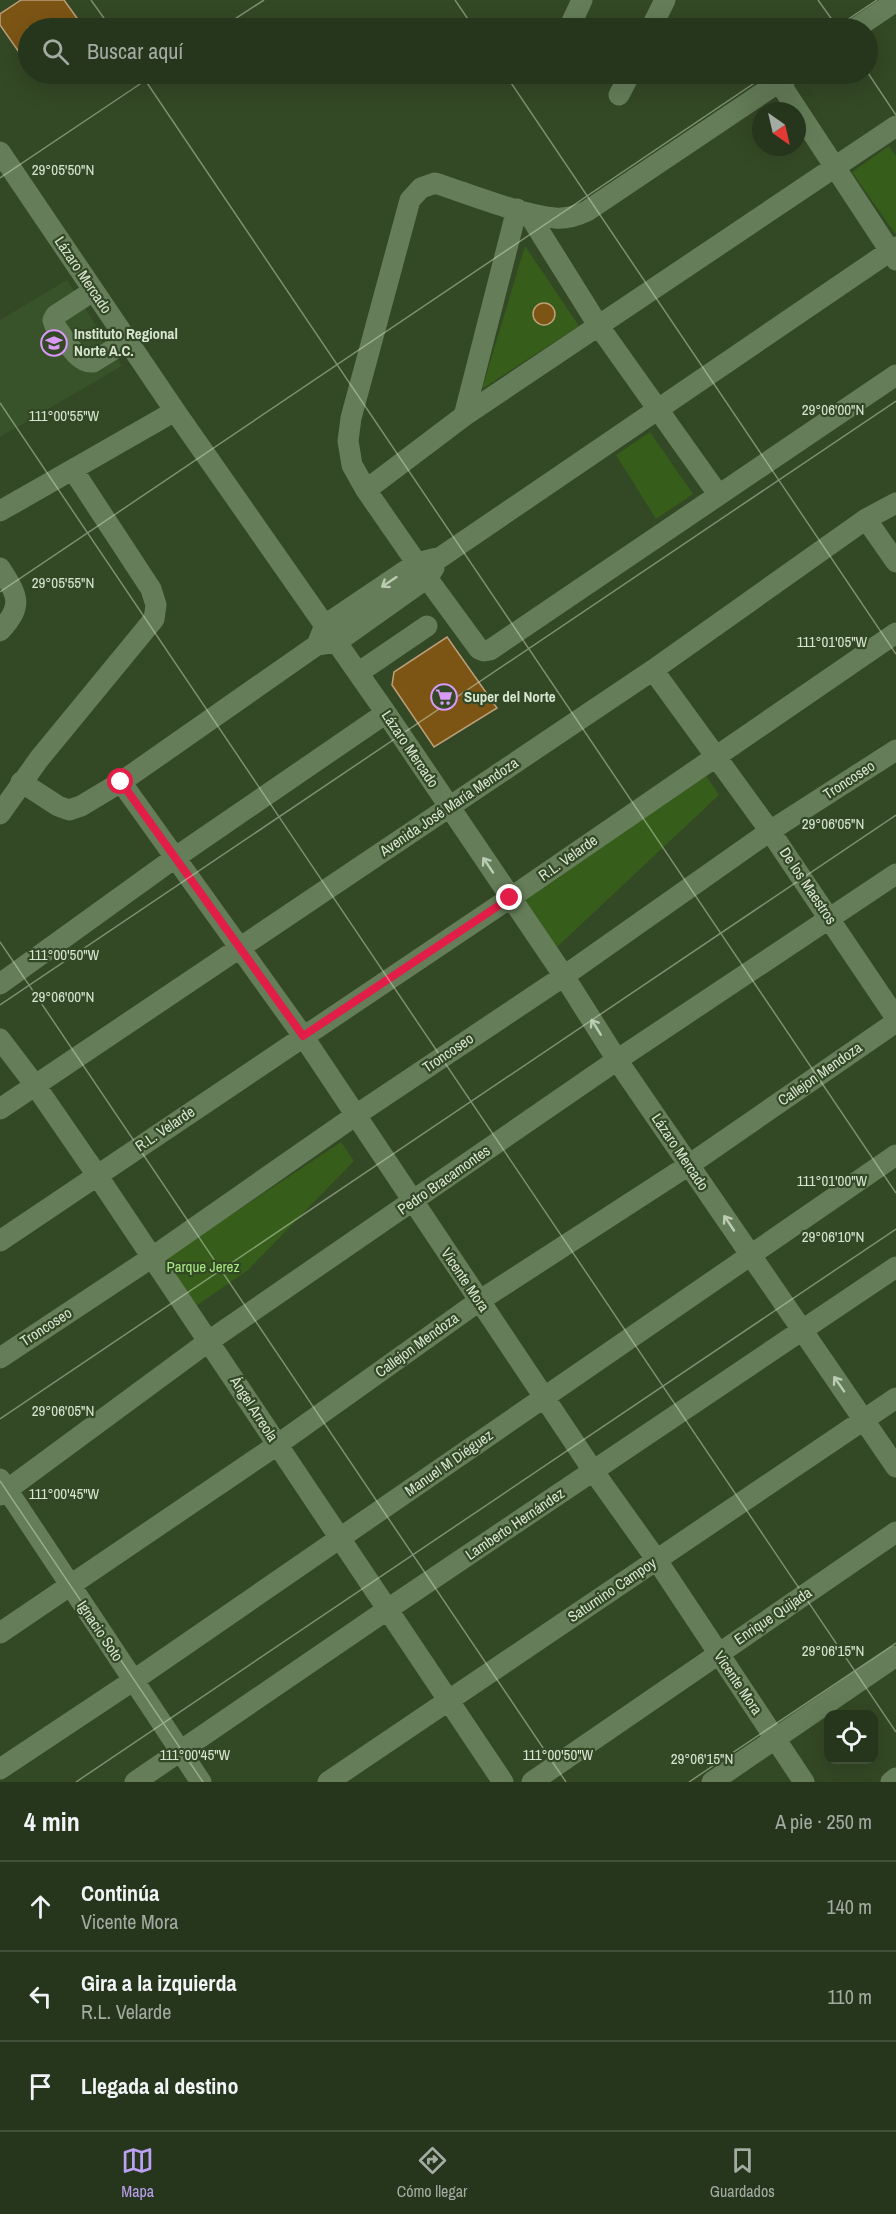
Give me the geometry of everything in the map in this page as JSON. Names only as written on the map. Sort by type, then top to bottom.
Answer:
[{"type":"street","points":[[574,18],[582,0]]},
{"type":"street","points":[[656,18],[665,0]]},
{"type":"street","points":[[871,18],[896,1]]},
{"type":"street","points":[[619,96],[625,84]]},
{"type":"street","points":[[776,84],[587,211],[572,217],[555,218],[523,211],[435,183],[421,188],[410,200],[351,418],[348,441],[351,465],[422,571],[479,649],[484,651],[490,650],[896,375]]},
{"type":"street","points":[[21,782],[58,806],[69,810],[81,806],[121,782],[441,557],[894,253],[834,168],[788,84]]},
{"type":"street","points":[[366,490],[464,416],[896,126]]},
{"type":"street","name":"Lázaro Mercado","points":[[0,152],[326,637],[358,672],[564,976],[617,1060],[896,1467]]},
{"type":"street","points":[[523,211],[657,411],[718,494]]},
{"type":"street","points":[[464,416],[523,211]]},
{"type":"street","points":[[93,291],[56,315],[53,320],[56,326],[80,359],[87,363],[93,362],[127,340]]},
{"type":"street","points":[[0,511],[175,411]]},
{"type":"street","points":[[0,814],[21,782],[154,619],[156,605],[151,589],[73,470]]},
{"type":"street","name":"Avenida José María Mendoza","points":[[0,1109],[653,670],[866,519],[896,503]]},
{"type":"street","points":[[866,519],[896,562]]},
{"type":"street","points":[[0,568],[15,592],[17,607],[11,620],[0,631]]},
{"type":"street","points":[[358,672],[428,626]]},
{"type":"street","name":"R.L. Velarde","points":[[0,1241],[510,898],[896,633]]},
{"type":"street","name":"De los Maestros","points":[[653,670],[770,831],[896,1020]]},
{"type":"street","points":[[0,984],[176,857],[386,713]]},
{"type":"street","name":"Troncoseo","points":[[0,1358],[151,1258],[356,1115],[564,976],[770,831],[896,750]]},
{"type":"street","name":"Vicente Mora","points":[[121,782],[303,1036],[804,1782]]},
{"type":"street","name":"Pedro Bracamontes","points":[[2,1488],[209,1341],[617,1060],[896,874]]},
{"type":"street","name":"Callejon Mendoza","points":[[0,1633],[277,1445],[479,1301],[689,1165],[896,1020]]},
{"type":"street","name":"Ángel Arreola","points":[[0,1039],[35,1084],[97,1175],[503,1782]]},
{"type":"street","name":"Manuel M Diéguez","points":[[0,1769],[134,1680],[896,1155]]},
{"type":"street","name":"Lamberto Hernández","points":[[135,1782],[896,1267]]},
{"type":"street","name":"Saturnino Campoy","points":[[328,1782],[896,1398]]},
{"type":"street","name":"Ignacio Soto","points":[[2,1488],[201,1782]]},
{"type":"street","name":"Enrique Quijada","points":[[532,1782],[896,1532]]},
{"type":"street","points":[[712,1782],[896,1656]]},
{"type":"street","points":[[891,1782],[896,1778]]},
{"type":"shaded area","name":"Instituto Regional Norte A.C.","points":[[67,280],[122,366],[0,437],[0,320]]},
{"type":"green space","points":[[889,146],[896,156],[896,235],[852,172]]},
{"type":"green space","points":[[525,246],[579,326],[482,389]]},
{"type":"green space","points":[[650,432],[693,494],[656,519],[616,455]]},
{"type":"green space","points":[[705,774],[719,795],[557,947],[524,898]]},
{"type":"green space","name":"Parque Jerez","points":[[341,1142],[354,1161],[248,1270],[196,1306],[163,1260]]},
{"type":"building","points":[[21,0],[64,0],[77,18],[18,18],[18,51],[0,25],[0,14]]},
{"type":"building","points":[[544,303],[554,310],[555,314],[548,324],[544,325],[534,318],[533,314],[540,304]]},
{"type":"building","name":"Super del Norte","points":[[447,637],[497,708],[434,747],[392,685],[394,672]]},
{"type":"place","name":"Instituto Regional Norte A.C.","points":[[54,343]]},
{"type":"place","name":"Super del Norte","points":[[444,697]]},
{"type":"route","points":[[121,782],[303,1036],[510,898]]}]
